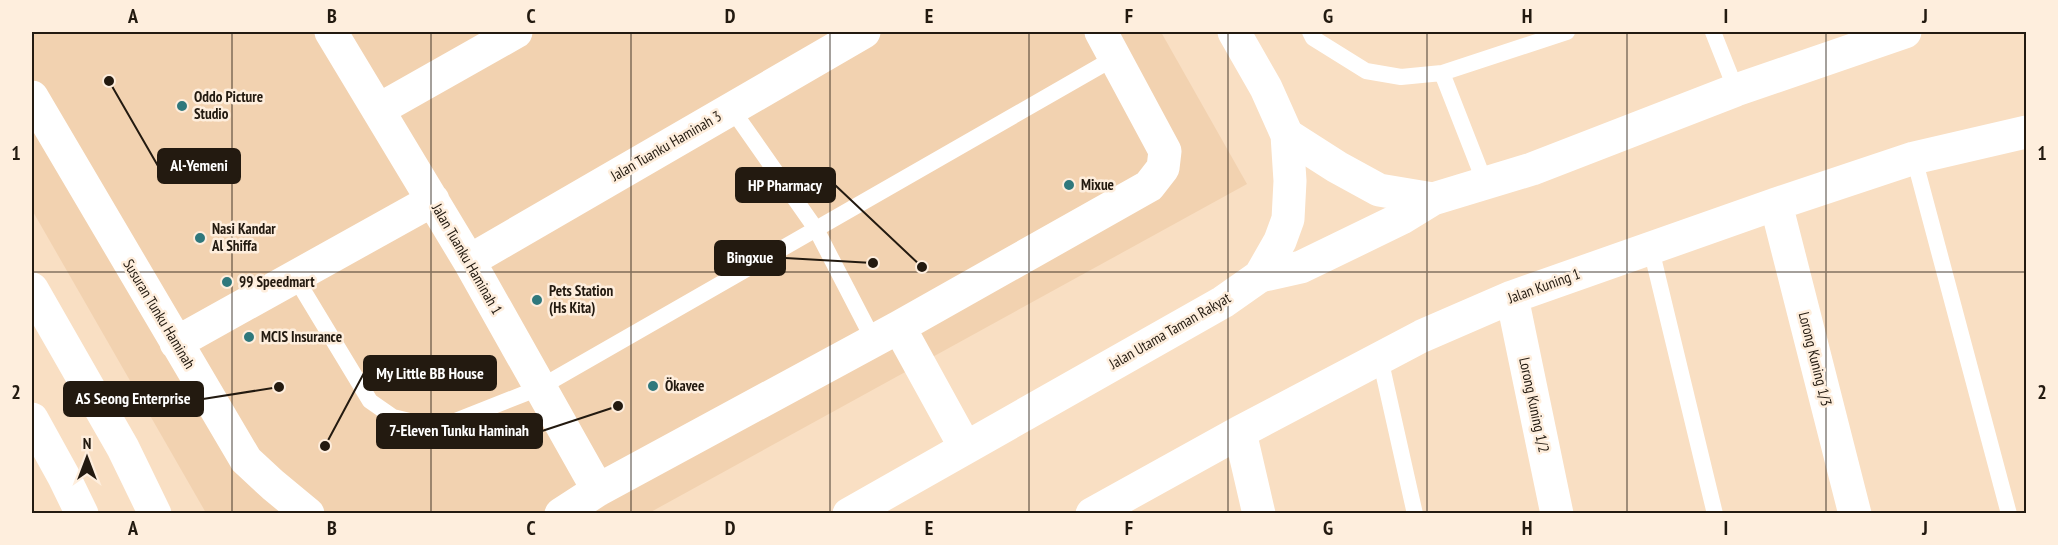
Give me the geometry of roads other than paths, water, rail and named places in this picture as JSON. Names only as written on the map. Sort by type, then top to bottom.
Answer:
[{"type":"street","name":"Jalan Tuanku Haminah 1","points":[[331,32],[469,261],[598,490]]},
{"type":"street","points":[[378,110],[516,32]]},
{"type":"street","name":"Jalan Tuanku Haminah 3","points":[[469,261],[864,32]]},
{"type":"street","name":"Jalan Utama Taman Rakyat","points":[[849,513],[1223,302],[1260,276],[1280,241],[1288,219],[1290,181],[1287,135],[1266,87],[1234,32]]},
{"type":"street","points":[[1260,276],[1301,267],[1402,218],[1433,199],[1532,169],[1736,90],[1905,32]]},
{"type":"street","points":[[561,513],[598,490],[886,334],[1149,186],[1163,168],[1165,151],[1108,44]]},
{"type":"street","name":"Susuran Tunku Haminah","points":[[32,97],[246,460],[308,513]]},
{"type":"street","name":"Jalan Kuning 1","points":[[1108,509],[1240,432],[1380,358],[1422,336],[1512,297],[1914,158],[2026,132]]},
{"type":"street","points":[[1287,135],[1337,167],[1379,190],[1433,199]]},
{"type":"street","points":[[176,344],[433,200]]},
{"type":"street","name":"Lorong Kuning 1/3","points":[[1776,204],[1855,513]]},
{"type":"street","points":[[32,289],[123,448],[155,513]]},
{"type":"street","name":"Lorong Kuning 1/2","points":[[1512,297],[1557,513]]},
{"type":"street","points":[[886,334],[965,447]]},
{"type":"street","points":[[32,419],[82,513]]},
{"type":"street","points":[[1240,432],[1259,513]]},
{"type":"lane","points":[[1310,32],[1313,38],[1366,71],[1401,76],[1442,74],[1567,32]]},
{"type":"lane","points":[[1713,32],[1736,90]]},
{"type":"lane","points":[[295,277],[370,401],[393,417],[422,424],[448,424],[539,388],[816,229],[1108,44]]},
{"type":"lane","points":[[1442,74],[1485,183]]},
{"type":"lane","points":[[731,108],[886,334]]},
{"type":"lane","points":[[1914,158],[2009,513]]},
{"type":"lane","points":[[1651,249],[1715,513]]},
{"type":"lane","points":[[1380,358],[1415,513]]},
{"type":"place","name":"Al-Yemeni","points":[[109,81]]},
{"type":"place","name":"Oddo Picture Studio","points":[[182,106]]},
{"type":"place","name":"Mixue","points":[[1069,185]]},
{"type":"place","name":"Nasi Kandar Al Shiffa","points":[[200,238]]},
{"type":"place","name":"Bingxue","points":[[873,263]]},
{"type":"place","name":"HP Pharmacy","points":[[922,267]]},
{"type":"place","name":"99 Speedmart","points":[[227,282]]},
{"type":"place","name":"Pets Station (Hs Kita)","points":[[537,300]]},
{"type":"place","name":"MCIS Insurance","points":[[249,337]]},
{"type":"place","name":"Ökavee","points":[[653,386]]},
{"type":"place","name":"AS Seong Enterprise","points":[[279,387]]},
{"type":"place","name":"7-Eleven Tunku Haminah","points":[[618,406]]},
{"type":"place","name":"My Little BB House","points":[[325,446]]}]
